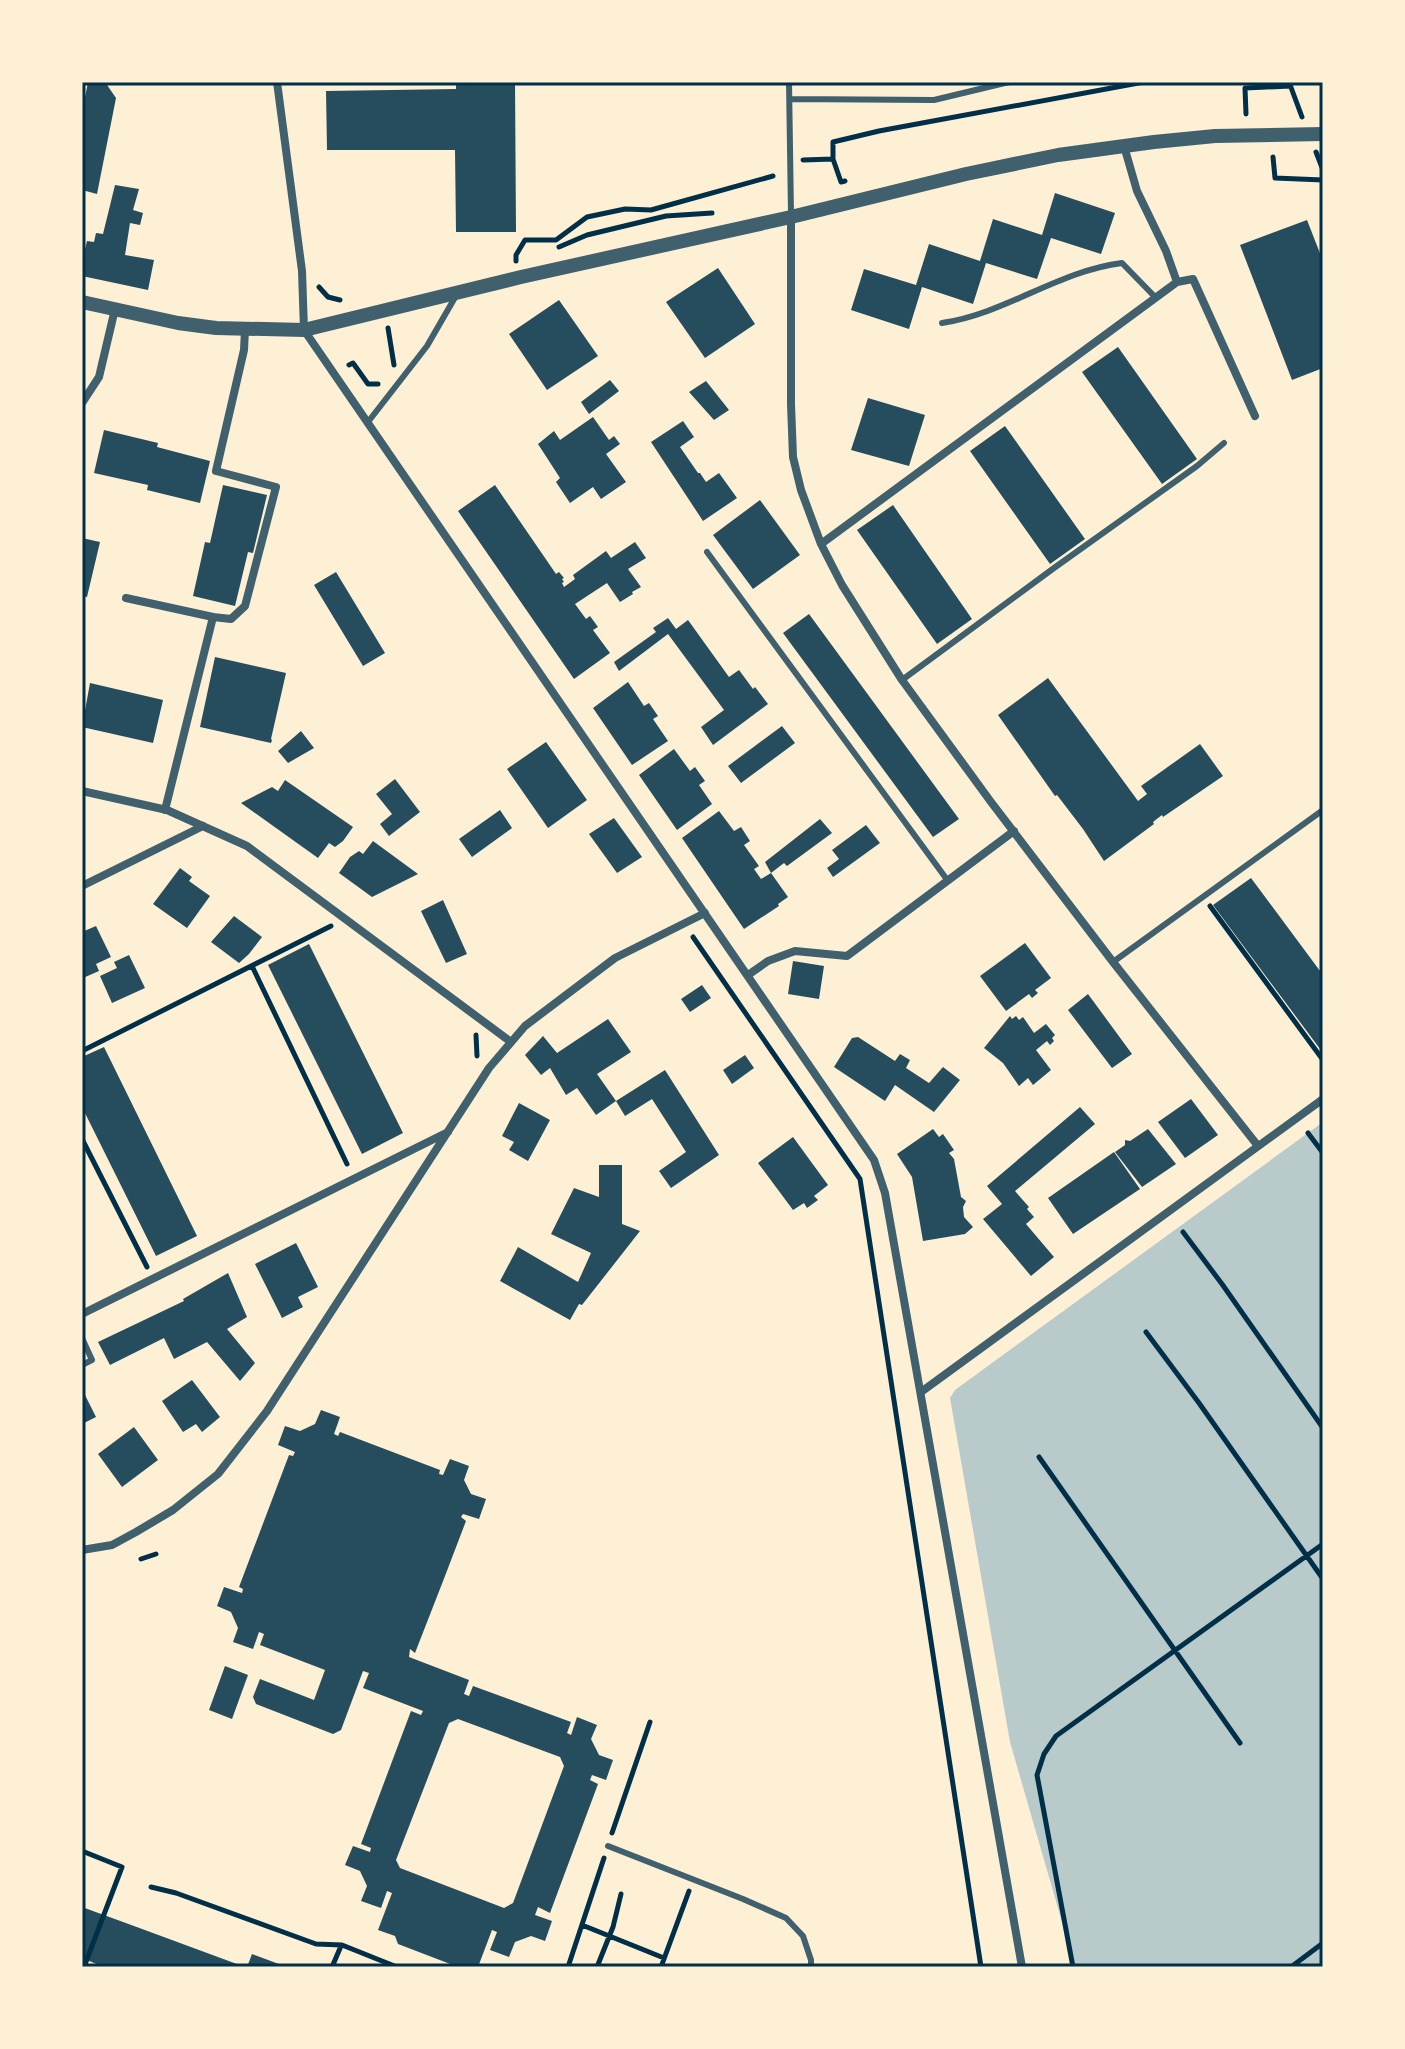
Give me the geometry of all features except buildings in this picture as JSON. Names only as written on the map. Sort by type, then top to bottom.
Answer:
[{"type":"street","points":[[277,82],[302,271],[304,330],[874,1160],[885,1193],[1022,1967]]},
{"type":"street","points":[[82,302],[178,323],[245,330],[304,330],[1058,155],[1215,136],[1323,134]]},
{"type":"street","points":[[1124,146],[1137,191],[1166,251],[1177,282]]},
{"type":"street","points":[[791,217],[793,457],[801,490],[821,544],[842,585],[902,680],[1113,962],[1258,1146]]},
{"type":"street","points":[[821,544],[1177,282],[1193,279],[1255,416]]},
{"type":"street","points":[[82,403],[99,377],[115,309]]},
{"type":"street","points":[[126,598],[231,619],[245,606],[276,487],[216,471],[244,350],[245,330]]},
{"type":"street","points":[[165,810],[213,617]]},
{"type":"street","points":[[82,791],[165,810],[247,846],[511,1042]]},
{"type":"street","points":[[82,886],[203,826]]},
{"type":"street","points":[[748,975],[768,961],[795,951],[847,956],[1014,831]]},
{"type":"street","points":[[82,1550],[112,1545],[136,1532],[173,1510],[218,1474],[267,1411],[489,1068],[525,1026],[615,958],[705,913]]},
{"type":"street","points":[[921,1392],[1323,1099]]},
{"type":"street","points":[[82,1314],[448,1131]]},
{"type":"lane","points":[[789,82],[791,217]]},
{"type":"lane","points":[[790,99],[934,100],[1009,82]]},
{"type":"lane","points":[[942,323],[965,320],[1063,280],[1122,263],[1156,298]]},
{"type":"lane","points":[[368,422],[431,341],[458,292]]},
{"type":"lane","points":[[902,680],[1197,466],[1224,443]]},
{"type":"lane","points":[[707,552],[948,881]]},
{"type":"lane","points":[[1113,962],[1323,810]]},
{"type":"lane","points":[[82,1338],[92,1360],[82,1365]]},
{"type":"lane","points":[[608,1846],[786,1918],[803,1936],[811,1967]]},
{"type":"path","points":[[790,161],[833,159],[833,142],[879,131],[1144,82]]},
{"type":"path","points":[[1246,114],[1245,88],[1290,86]]},
{"type":"path","points":[[1273,157],[1275,178],[1323,180]]},
{"type":"path","points":[[526,259],[516,261],[525,240],[556,240],[587,217],[625,209],[651,210],[773,176],[774,187]]},
{"type":"path","points":[[549,251],[587,235],[666,216],[722,212]]},
{"type":"path","points":[[388,323],[395,364],[390,374]]},
{"type":"path","points":[[349,365],[353,363],[368,384],[382,382]]},
{"type":"path","points":[[1208,904],[1323,1060]]},
{"type":"path","points":[[82,1051],[333,925],[320,916]]},
{"type":"path","points":[[684,924],[860,1179],[981,1967]]},
{"type":"path","points":[[252,966],[350,1169]]},
{"type":"path","points":[[476,1033],[477,1056]]},
{"type":"path","points":[[1308,1133],[1323,1153]]},
{"type":"path","points":[[82,1139],[147,1268],[161,1262]]},
{"type":"path","points":[[1183,1232],[1323,1428]]},
{"type":"path","points":[[1146,1332],[1323,1579]]},
{"type":"path","points":[[1039,1457],[1240,1743]]},
{"type":"path","points":[[1073,1967],[1037,1775],[1044,1754],[1056,1736],[1323,1544]]},
{"type":"path","points":[[141,1559],[156,1554]]},
{"type":"path","points":[[82,1851],[122,1867],[84,1967]]},
{"type":"path","points":[[661,1967],[694,1879]]},
{"type":"path","points":[[151,1887],[176,1893],[316,1944],[342,1945],[397,1967]]},
{"type":"path","points":[[597,1967],[621,1894]]},
{"type":"path","points":[[582,1925],[664,1958]]},
{"type":"path","points":[[1291,1967],[1323,1943]]},
{"type":"path","points":[[332,1967],[342,1945]]},
{"type":"shaded area","points":[[1323,1122],[1323,1967],[1075,1967],[1010,1742],[950,1398],[955,1390]]}]
